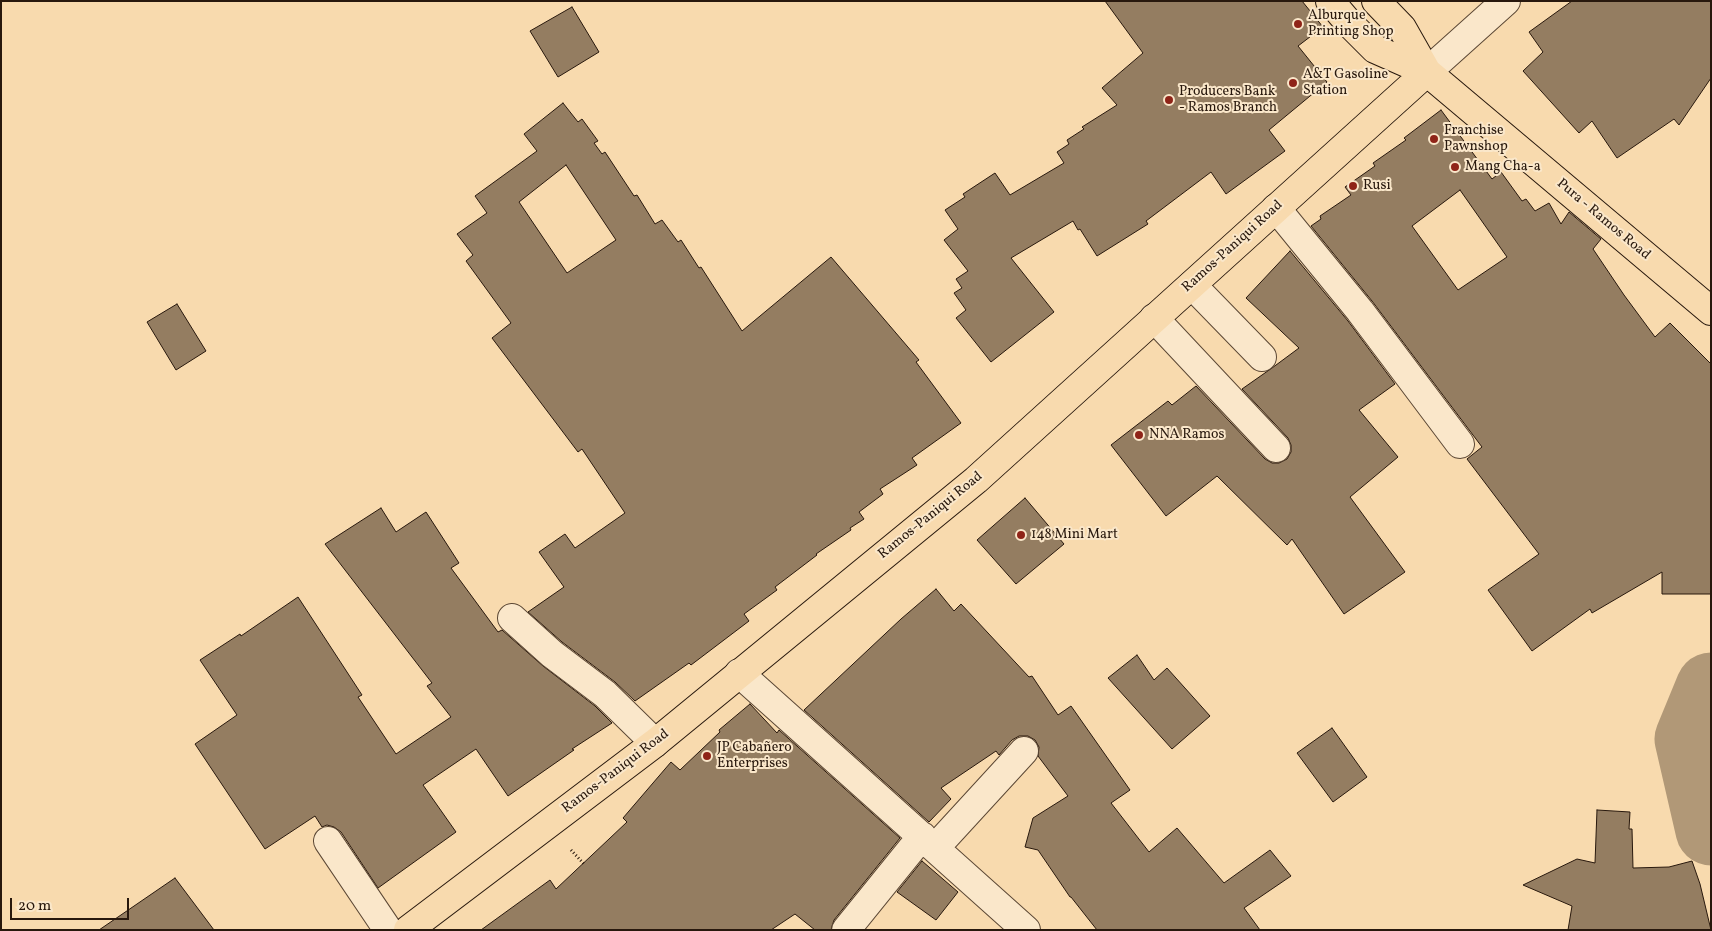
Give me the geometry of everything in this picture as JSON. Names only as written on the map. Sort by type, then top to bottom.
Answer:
[{"type":"main road","points":[[1330,1],[1375,49],[1427,72]]},
{"type":"main road","points":[[1376,1],[1402,28],[1427,72]]},
{"type":"main road","name":"Ramos-Paniqui Road","points":[[408,930],[655,743],[976,480],[1427,72]]},
{"type":"main road","name":"Pura - Ramos Road","points":[[1427,72],[1711,311]]},
{"type":"street","points":[[1427,72],[1506,1]]},
{"type":"street","points":[[1276,208],[1360,312],[1460,444]]},
{"type":"street","points":[[1192,285],[1262,357]]},
{"type":"street","points":[[1154,318],[1276,448]]},
{"type":"street","points":[[512,618],[552,654],[605,694],[655,743]]},
{"type":"street","points":[[739,673],[1026,930]]},
{"type":"street","points":[[846,930],[928,842],[1024,751]]},
{"type":"street","points":[[328,841],[388,930]]},
{"type":"building","points":[[1105,1],[1302,1],[1323,27],[1298,46],[1327,82],[1269,130],[1285,151],[1226,194],[1211,172],[1146,221],[1148,224],[1097,256],[1073,221],[1011,258],[1054,312],[991,362],[956,318],[966,310],[954,293],[962,288],[956,279],[968,271],[944,240],[958,229],[945,210],[965,197],[963,194],[995,173],[1010,195],[1064,163],[1057,152],[1069,144],[1067,140],[1084,129],[1082,127],[1117,105],[1102,88],[1143,53]]},
{"type":"building","points":[[1572,1],[1711,1],[1711,78],[1679,125],[1674,119],[1617,158],[1592,121],[1579,133],[1523,71],[1543,52],[1529,32]]},
{"type":"building","points":[[572,7],[599,52],[558,77],[530,31]]},
{"type":"building","points":[[563,103],[578,122],[582,119],[598,141],[594,143],[602,154],[605,152],[634,196],[637,195],[655,224],[662,220],[678,242],[681,240],[699,268],[701,267],[742,331],[831,257],[919,360],[916,362],[961,423],[912,458],[917,465],[880,489],[883,494],[859,512],[864,519],[816,554],[775,587],[777,590],[744,614],[749,621],[691,665],[689,663],[635,701],[615,682],[562,642],[528,612],[564,587],[539,552],[565,534],[575,548],[625,513],[582,449],[578,452],[492,338],[511,323],[466,261],[473,255],[457,234],[487,213],[475,196],[537,151],[524,134]],"holes":[[[566,165],[616,240],[567,273],[519,202]]]},
{"type":"building","points":[[1441,110],[1492,179],[1501,172],[1522,201],[1526,199],[1535,211],[1549,203],[1561,224],[1569,212],[1601,239],[1593,249],[1655,337],[1670,323],[1711,364],[1711,594],[1662,594],[1662,572],[1592,613],[1590,609],[1532,651],[1488,590],[1539,554],[1467,459],[1482,447],[1372,301],[1311,226],[1321,219],[1320,216],[1351,195],[1345,187],[1375,166],[1373,163],[1406,140],[1404,138]],"holes":[[[1460,190],[1507,257],[1458,290],[1412,226]]]},
{"type":"building","points":[[1290,251],[1348,321],[1395,384],[1359,410],[1398,457],[1350,497],[1405,572],[1344,614],[1292,539],[1287,545],[1217,476],[1166,516],[1111,445],[1168,401],[1172,405],[1196,386],[1265,459],[1272,463],[1279,463],[1287,459],[1291,452],[1288,438],[1242,389],[1299,348],[1246,298]]},
{"type":"building","points":[[177,304],[206,351],[176,370],[147,322]]},
{"type":"building","points":[[1025,498],[1064,544],[1016,584],[977,540]]},
{"type":"building","points":[[381,508],[396,532],[426,512],[459,563],[451,568],[498,632],[502,630],[543,666],[595,706],[612,723],[572,749],[574,750],[508,796],[476,749],[423,785],[456,832],[378,888],[341,832],[327,825],[322,827],[315,816],[265,849],[195,744],[237,715],[200,660],[240,634],[241,636],[298,597],[362,695],[358,697],[396,754],[451,717],[427,686],[432,683],[325,544]]},
{"type":"building","points":[[936,589],[954,611],[961,604],[1029,677],[1032,676],[1058,715],[1071,706],[1130,790],[1111,803],[1149,852],[1177,828],[1224,883],[1270,850],[1291,876],[1244,908],[1260,930],[1097,930],[1070,897],[1038,850],[1025,847],[1033,818],[1068,796],[1038,756],[1039,747],[1035,740],[1028,736],[1019,736],[1012,740],[999,755],[996,751],[941,788],[951,799],[929,822],[804,710],[901,619]]},
{"type":"building","points":[[1137,655],[1154,680],[1167,668],[1210,716],[1172,749],[1108,678]]},
{"type":"building","points":[[750,704],[777,733],[779,730],[900,838],[834,920],[831,930],[815,930],[795,914],[771,930],[481,930],[550,880],[556,889],[627,822],[623,818],[671,762],[680,770],[720,732],[719,730]]},
{"type":"building","points":[[1332,728],[1367,777],[1333,802],[1297,753]]},
{"type":"building","points":[[1597,810],[1630,812],[1629,829],[1632,829],[1633,868],[1669,867],[1692,861],[1700,884],[1711,930],[1568,930],[1572,906],[1523,885],[1577,859],[1595,863]]},
{"type":"building","points":[[922,861],[958,892],[936,920],[897,892]]},
{"type":"building","points":[[175,878],[214,930],[99,930]]},
{"type":"waterway","points":[[1711,688],[1690,739],[1711,830]]},
{"type":"place","name":"Alburque Printing Shop","points":[[1298,24]]},
{"type":"place","name":"A&T Gasoline Station","points":[[1293,83]]},
{"type":"place","name":"Producers Bank - Ramos Branch","points":[[1169,100]]},
{"type":"place","name":"Franchise Pawnshop","points":[[1434,139]]},
{"type":"place","name":"Mang Cha-a","points":[[1455,167]]},
{"type":"place","name":"Rusi","points":[[1353,186]]},
{"type":"place","name":"NNA Ramos","points":[[1139,435]]},
{"type":"place","name":"148 Mini Mart","points":[[1021,535]]},
{"type":"place","name":"JP Cabañero Enterprises","points":[[707,756]]}]
